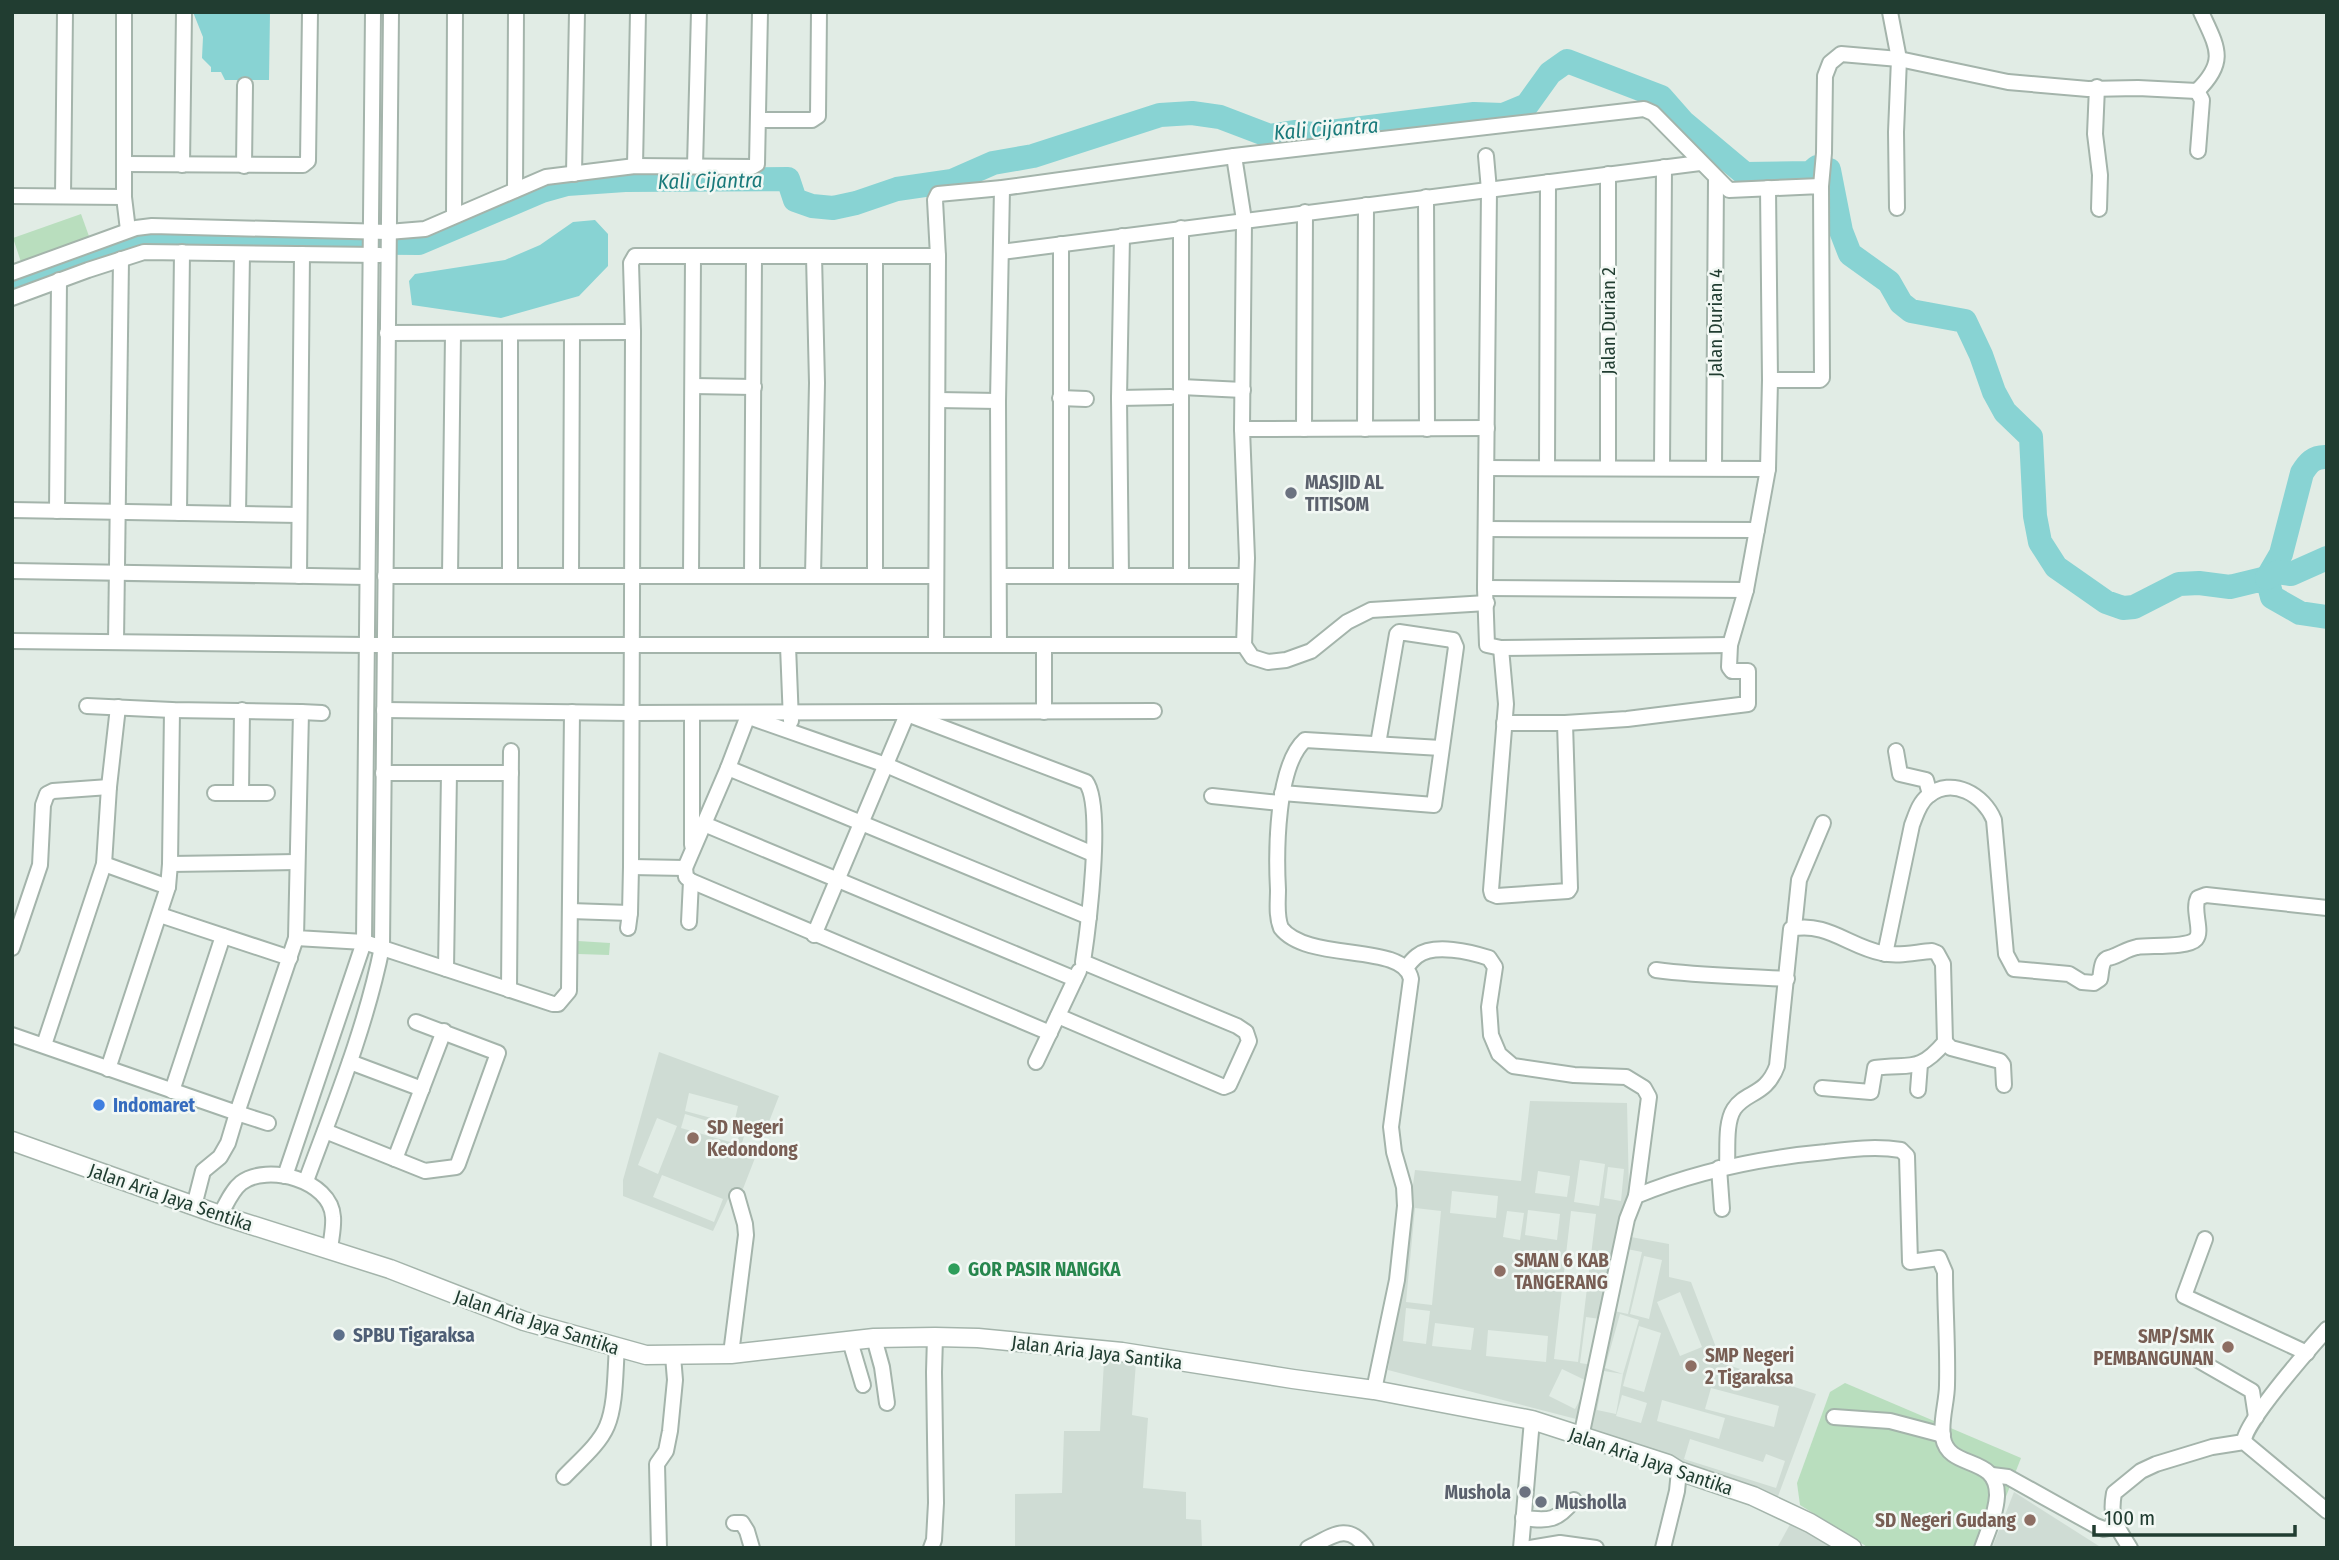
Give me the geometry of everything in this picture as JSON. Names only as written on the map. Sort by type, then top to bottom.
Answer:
[{"type":"street","points":[[63,196],[65,12]]},
{"type":"street","points":[[124,12],[124,197],[128,230]]},
{"type":"street","points":[[182,165],[184,12]]},
{"type":"street","points":[[125,164],[244,166],[303,164],[308,161],[310,12]]},
{"type":"street","points":[[285,1176],[364,942],[373,12]]},
{"type":"street","points":[[306,1181],[350,1062],[382,947],[391,12]]},
{"type":"street","points":[[454,215],[455,12]]},
{"type":"street","points":[[514,190],[516,12]]},
{"type":"street","points":[[574,173],[577,12]]},
{"type":"street","points":[[635,166],[638,12]]},
{"type":"street","points":[[695,166],[699,12]]},
{"type":"street","points":[[12,298],[144,252],[371,254],[388,244],[546,177],[635,166],[755,166],[760,12]]},
{"type":"street","points":[[758,120],[812,120],[818,116],[820,12]]},
{"type":"street","points":[[1890,12],[1899,59],[1897,208]]},
{"type":"street","points":[[1770,380],[1822,378],[1821,182],[1825,76],[1830,63],[1841,54],[1853,54],[1899,59],[2008,82],[2088,89],[2197,90],[2212,76],[2217,61],[2214,43],[2202,12]]},
{"type":"street","points":[[244,166],[245,85]]},
{"type":"street","points":[[2097,88],[2095,134],[2099,209]]},
{"type":"street","points":[[2197,90],[2202,100],[2198,151]]},
{"type":"street","points":[[936,645],[938,256],[935,200],[938,194],[1002,188],[1234,156],[1644,109],[1653,113],[1700,163],[1731,191],[1821,182]]},
{"type":"street","points":[[1234,156],[1244,220],[1244,645],[1252,657],[1268,662],[1286,660],[1311,651],[1348,622],[1371,610],[1486,603]]},
{"type":"street","points":[[1486,156],[1489,190],[1485,588],[1487,645],[1501,648],[1730,645]]},
{"type":"street","points":[[1001,252],[1700,163]]},
{"type":"street","points":[[1662,468],[1664,167]]},
{"type":"street","name":"Jalan Durian 2","points":[[1608,174],[1608,468]]},
{"type":"street","name":"Jalan Durian 4","points":[[1714,468],[1716,178]]},
{"type":"street","points":[[1547,468],[1548,182]]},
{"type":"street","points":[[999,645],[998,401],[1002,188]]},
{"type":"street","points":[[1504,723],[1565,723],[1747,706],[1748,671],[1730,669],[1730,645],[1746,590],[1768,468],[1768,188]]},
{"type":"street","points":[[12,196],[124,197]]},
{"type":"street","points":[[1426,197],[1427,429]]},
{"type":"street","points":[[1365,429],[1366,205]]},
{"type":"street","points":[[1304,429],[1305,212]]},
{"type":"street","points":[[12,274],[128,230],[152,226],[371,232],[388,244]]},
{"type":"street","points":[[1181,228],[1176,392],[1181,576]]},
{"type":"street","points":[[1121,576],[1119,398],[1122,236]]},
{"type":"street","points":[[1061,244],[1061,576]]},
{"type":"street","points":[[179,513],[182,253]]},
{"type":"street","points":[[238,514],[242,254]]},
{"type":"street","points":[[299,576],[302,254]]},
{"type":"street","points":[[691,576],[693,256]]},
{"type":"street","points":[[752,576],[754,256]]},
{"type":"street","points":[[813,576],[817,383],[814,256]]},
{"type":"street","points":[[875,256],[875,576]]},
{"type":"street","points":[[628,928],[631,867],[633,258],[938,256]]},
{"type":"street","points":[[116,642],[121,259]]},
{"type":"street","points":[[57,511],[59,280]]},
{"type":"street","points":[[570,576],[572,332]]},
{"type":"street","points":[[387,333],[633,332]]},
{"type":"street","points":[[450,576],[453,333]]},
{"type":"street","points":[[510,333],[510,576]]},
{"type":"street","points":[[693,386],[754,387]]},
{"type":"street","points":[[1119,398],[1176,392],[1243,390]]},
{"type":"street","points":[[1060,398],[1086,398]]},
{"type":"street","points":[[938,400],[998,401]]},
{"type":"street","points":[[1242,429],[1487,428]]},
{"type":"street","points":[[1487,468],[1768,468]]},
{"type":"street","points":[[12,510],[299,515]]},
{"type":"street","points":[[1486,529],[1757,530]]},
{"type":"street","points":[[12,571],[367,577]]},
{"type":"street","points":[[385,576],[936,576]]},
{"type":"street","points":[[1000,576],[1246,576]]},
{"type":"street","points":[[1485,588],[1746,590]]},
{"type":"street","points":[[1212,796],[1433,807],[1455,643],[1453,640],[1399,632],[1396,636],[1378,744]]},
{"type":"street","points":[[12,641],[631,646],[1244,645]]},
{"type":"street","points":[[1044,645],[1044,712]]},
{"type":"street","points":[[788,646],[792,713],[790,731]]},
{"type":"street","points":[[1501,648],[1506,704],[1492,894],[1497,896],[1568,891],[1570,888],[1565,723]]},
{"type":"street","points":[[87,706],[322,713]]},
{"type":"street","points":[[44,1045],[104,864],[118,706]]},
{"type":"street","points":[[108,1069],[168,887],[172,710]]},
{"type":"street","points":[[241,793],[242,710]]},
{"type":"street","points":[[384,710],[749,715],[1154,711]]},
{"type":"street","points":[[194,1206],[203,1171],[220,1157],[224,1150],[296,938],[301,712]]},
{"type":"street","points":[[296,938],[364,942],[558,1004],[568,995],[572,712]]},
{"type":"street","points":[[689,922],[692,713]]},
{"type":"street","points":[[814,935],[908,713]]},
{"type":"street","points":[[908,713],[1086,782],[1092,795],[1093,854],[1083,962],[1036,1062]]},
{"type":"street","points":[[749,715],[886,765],[1093,854]]},
{"type":"street","points":[[692,853],[749,715]]},
{"type":"street","points":[[1374,1390],[1397,1280],[1405,1206],[1404,1187],[1394,1152],[1391,1127],[1411,979],[1406,968],[1393,960],[1314,948],[1293,938],[1281,928],[1277,863],[1281,798],[1298,749],[1305,740],[1441,748]]},
{"type":"street","points":[[509,990],[511,751]]},
{"type":"street","points":[[1896,751],[1900,774],[1926,780],[1930,794]]},
{"type":"street","points":[[729,768],[1089,917]]},
{"type":"street","points":[[446,968],[449,773]]},
{"type":"street","points":[[383,774],[511,773]]},
{"type":"street","points":[[1885,954],[1918,807],[1930,794],[1946,787],[1974,795],[1989,808],[1997,830],[2006,954],[2014,969],[2069,974],[2082,982],[2094,983],[2100,979],[2107,958],[2121,951],[2137,947],[2184,944],[2195,940],[2198,937],[2198,928],[2194,905],[2198,898],[2206,895],[2327,908]]},
{"type":"street","points":[[12,948],[40,865],[43,805],[47,794],[53,791],[109,788]]},
{"type":"street","points":[[215,793],[267,793]]},
{"type":"street","points":[[1722,1209],[1723,1167],[1735,1108],[1769,1083],[1777,1066],[1790,933],[1794,928],[1799,880],[1823,823]]},
{"type":"street","points":[[704,824],[1075,979]]},
{"type":"street","points":[[170,864],[296,862]]},
{"type":"street","points":[[104,864],[168,887]]},
{"type":"street","points":[[631,867],[688,874],[814,935],[1050,1033]]},
{"type":"street","points":[[570,911],[630,912]]},
{"type":"street","points":[[160,915],[290,958]]},
{"type":"street","points":[[1794,928],[1829,931],[1885,954],[1932,951],[1940,956],[1943,964],[1945,1042],[1935,1054],[1913,1067],[1875,1068],[1871,1092],[1822,1088]]},
{"type":"street","points":[[172,1091],[223,936]]},
{"type":"street","points":[[1406,968],[1419,954],[1442,949],[1489,958],[1495,967],[1489,1007],[1491,1035],[1499,1054],[1513,1066],[1574,1075],[1626,1077],[1644,1088],[1649,1097],[1636,1196],[1627,1219],[1581,1437]]},
{"type":"street","points":[[1058,1016],[1224,1087],[1229,1084],[1249,1041],[1246,1032],[1083,962]]},
{"type":"street","points":[[1656,970],[1703,976],[1787,979]]},
{"type":"street","points":[[325,1131],[425,1171],[456,1167],[498,1055],[497,1051],[416,1022]]},
{"type":"street","points":[[395,1159],[444,1031]]},
{"type":"street","points":[[12,1035],[268,1123]]},
{"type":"street","points":[[1945,1042],[1951,1048],[2000,1061],[2003,1065],[2004,1085]]},
{"type":"street","points":[[350,1062],[422,1089]]},
{"type":"street","points":[[1918,1090],[1920,1064]]},
{"type":"street","name":"Jalan Aria Jaya Sentika","points":[[12,1141],[220,1215],[330,1250]]},
{"type":"street","points":[[1636,1196],[1723,1167],[1808,1153],[1868,1147],[1901,1150],[1906,1153],[1910,1262],[1937,1258],[1941,1260],[1945,1272],[1947,1386],[1944,1443],[1953,1455],[1982,1467],[1992,1475],[2008,1477],[2104,1530],[2115,1527]]},
{"type":"street","points":[[220,1215],[235,1189],[243,1182],[262,1174],[306,1181],[324,1196],[334,1215],[330,1250]]},
{"type":"street","points":[[731,1354],[746,1235],[737,1196]]},
{"type":"street","points":[[2205,1239],[2184,1296],[2307,1353]]},
{"type":"street","name":"Jalan Aria Jaya Santika","points":[[330,1250],[390,1269],[524,1321],[646,1355],[731,1354],[874,1338],[978,1338],[1122,1352],[1293,1380],[1374,1390],[1532,1420],[1668,1464],[1679,1471],[1753,1496],[1810,1523],[1852,1548]]},
{"type":"street","points":[[2244,1442],[2244,1435],[2256,1417],[2327,1329]]},
{"type":"street","points":[[931,1548],[936,1503],[935,1337]]},
{"type":"street","points":[[874,1338],[882,1367],[887,1403]]},
{"type":"street","points":[[849,1341],[863,1385]]},
{"type":"street","points":[[564,1477],[600,1439],[607,1426],[611,1414],[617,1348]]},
{"type":"street","points":[[659,1548],[657,1464],[666,1451],[670,1431],[675,1380],[673,1356]]},
{"type":"street","points":[[2198,1360],[2252,1391],[2256,1417]]},
{"type":"street","points":[[1834,1417],[1891,1421],[1943,1435]]},
{"type":"street","points":[[1521,1548],[1532,1420]]},
{"type":"street","points":[[2130,1548],[2115,1527],[2112,1515],[2114,1493],[2141,1471],[2212,1447],[2244,1442],[2327,1511]]},
{"type":"street","points":[[1663,1548],[1677,1491],[1679,1471]]},
{"type":"street","points":[[1982,1548],[1994,1514],[1997,1496],[1992,1475]]},
{"type":"street","points":[[1523,1518],[1545,1521],[1554,1519],[1574,1500]]},
{"type":"street","points":[[734,1523],[742,1523],[745,1527],[752,1548]]},
{"type":"street","points":[[1308,1548],[1340,1533],[1349,1532],[1358,1536],[1366,1548]]},
{"type":"street","points":[[1530,1548],[1560,1543],[1596,1548]]},
{"type":"shaded area","name":"SD Negeri Kedondong","points":[[659,1052],[779,1096],[741,1194],[729,1197],[713,1231],[623,1196],[623,1180]],"holes":[[[689,1093],[738,1106],[734,1124],[685,1111]],[[685,1114],[740,1131],[737,1144],[681,1128]],[[657,1118],[677,1126],[658,1174],[638,1165]],[[747,1127],[763,1132],[757,1151],[741,1146]],[[662,1175],[723,1199],[714,1222],[653,1197]]]},
{"type":"shaded area","name":"SMAN 6 KAB TANGERANG","points":[[1530,1101],[1627,1103],[1629,1193],[1614,1239],[1596,1368],[1580,1420],[1388,1370],[1415,1170],[1521,1181]],"holes":[[[1580,1160],[1605,1164],[1599,1206],[1574,1202]],[[1608,1167],[1624,1169],[1621,1201],[1604,1198]],[[1538,1171],[1570,1176],[1567,1197],[1535,1193]],[[1452,1191],[1498,1196],[1496,1218],[1450,1213]],[[1415,1208],[1441,1211],[1432,1305],[1406,1302]],[[1528,1210],[1560,1214],[1557,1240],[1525,1235]],[[1507,1211],[1524,1213],[1520,1240],[1503,1237]],[[1571,1211],[1596,1214],[1578,1362],[1554,1359]],[[1406,1308],[1430,1311],[1426,1344],[1403,1341]],[[1586,1317],[1600,1319],[1593,1365],[1580,1363]],[[1435,1323],[1474,1328],[1471,1350],[1432,1346]],[[1488,1330],[1548,1336],[1546,1362],[1486,1356]],[[1562,1369],[1589,1382],[1575,1409],[1549,1396]]]},
{"type":"shaded area","name":"SMP Negeri 2 Tigaraksa","points":[[1620,1235],[1669,1244],[1669,1277],[1691,1282],[1722,1363],[1816,1394],[1777,1499],[1584,1431]],"holes":[[[1627,1249],[1642,1252],[1628,1314],[1614,1311]],[[1644,1256],[1662,1260],[1649,1319],[1630,1314]],[[1680,1292],[1702,1347],[1680,1356],[1657,1302]],[[1620,1314],[1639,1320],[1623,1374],[1605,1368]],[[1639,1326],[1661,1333],[1644,1392],[1623,1386]],[[1604,1371],[1623,1374],[1616,1414],[1597,1410]],[[1711,1388],[1779,1406],[1774,1427],[1705,1409]],[[1622,1395],[1647,1403],[1641,1423],[1616,1416]],[[1662,1400],[1725,1418],[1719,1439],[1657,1421]],[[1690,1439],[1763,1462],[1766,1454],[1785,1461],[1776,1488],[1684,1459]]]},
{"type":"shaded area","points":[[1105,1344],[1137,1349],[1132,1415],[1148,1418],[1143,1488],[1186,1492],[1186,1519],[1201,1520],[1202,1548],[1015,1548],[1015,1494],[1062,1493],[1064,1431],[1100,1431]]},
{"type":"shaded area","name":"SD Negeri Gudang","points":[[2014,1492],[2102,1548],[1992,1548]]},
{"type":"shaded area","points":[[1799,1508],[1843,1534],[1836,1548],[1777,1548]]},
{"type":"green space","points":[[81,214],[90,239],[21,262],[13,238]]},
{"type":"green space","points":[[578,941],[610,943],[609,955],[578,954]]},
{"type":"green space","points":[[1845,1383],[2021,1458],[1986,1548],[1869,1548],[1800,1505],[1797,1483],[1830,1392]]},
{"type":"water","points":[[193,12],[270,12],[269,80],[225,80],[221,72],[211,72],[211,67],[202,58],[203,37]]},
{"type":"water","points":[[595,220],[608,234],[608,266],[579,296],[501,318],[412,305],[409,281],[415,274],[505,260],[540,245],[573,222]]},
{"type":"waterway","name":"Kali Cijantra","points":[[12,288],[97,253],[153,241],[419,243],[542,191],[567,184],[625,180],[788,179],[795,200],[812,206],[833,208],[897,189],[952,181],[993,163],[1033,156],[1160,115],[1192,113],[1220,117],[1270,136],[1294,132],[1314,134],[1474,114],[1503,115],[1527,105],[1550,73],[1567,61],[1661,97],[1683,122],[1745,174],[1810,173],[1817,167],[1829,170],[1841,231],[1850,254],[1889,282],[1901,303],[1911,311],[1965,321],[2005,412],[2031,437],[2035,516],[2040,542],[2056,567],[2106,602],[2123,608],[2134,607],[2179,584],[2199,583],[2230,587],[2267,578],[2272,597],[2300,613],[2327,617]]},
{"type":"waterway","points":[[2267,578],[2281,554],[2302,473],[2312,461],[2327,457]]},
{"type":"waterway","points":[[2267,578],[2277,572],[2291,574],[2327,558]]},
{"type":"place","name":"MASJID AL TITISOM","points":[[1291,493]]},
{"type":"place","name":"Indomaret","points":[[99,1105]]},
{"type":"place","name":"SD Negeri Kedondong","points":[[693,1138]]},
{"type":"place","name":"GOR PASIR NANGKA","points":[[954,1269]]},
{"type":"place","name":"SMAN 6 KAB TANGERANG","points":[[1500,1271]]},
{"type":"place","name":"SPBU Tigaraksa","points":[[339,1335]]},
{"type":"place","name":"SMP/SMK PEMBANGUNAN","points":[[2228,1347]]},
{"type":"place","name":"SMP Negeri 2 Tigaraksa","points":[[1691,1366]]},
{"type":"place","name":"Mushola","points":[[1525,1492]]},
{"type":"place","name":"Musholla","points":[[1541,1502]]},
{"type":"place","name":"SD Negeri Gudang","points":[[2030,1520]]}]
